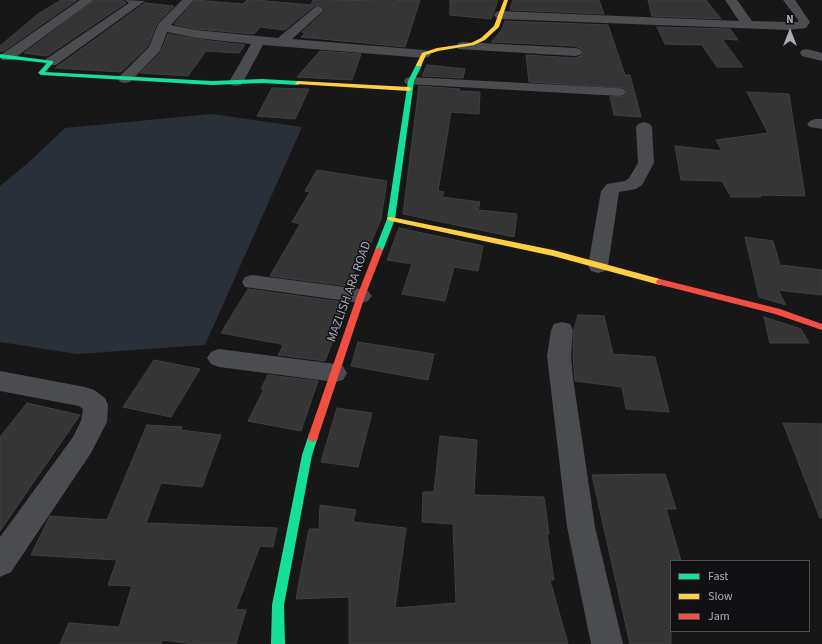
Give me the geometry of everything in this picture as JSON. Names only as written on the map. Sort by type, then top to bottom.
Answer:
[{"type":"street","points":[[4,57],[88,0]]},
{"type":"street","points":[[131,0],[139,1],[51,62],[41,73],[125,79],[410,85],[619,92]]},
{"type":"street","points":[[125,79],[155,48],[162,27],[188,0]]},
{"type":"street","points":[[162,27],[196,34],[259,41],[424,54],[437,50],[472,44],[483,39],[496,27],[506,0]]},
{"type":"street","points":[[731,0],[748,25]]},
{"type":"street","points":[[500,15],[748,25],[802,25],[804,20],[789,0]]},
{"type":"street","points":[[281,42],[318,10]]},
{"type":"street","points":[[236,82],[259,41]]},
{"type":"street","points":[[463,46],[575,52]]},
{"type":"street","points":[[807,53],[822,57]]},
{"type":"street","name":"MAZLISH ARA ROAD","points":[[278,644],[278,606],[307,455],[361,296],[391,219],[410,85],[424,54]]},
{"type":"street","points":[[4,57],[51,62]]},
{"type":"street","points":[[598,266],[610,190],[613,188],[630,185],[636,181],[646,163],[644,127]]},
{"type":"street","points":[[391,219],[553,254],[777,311],[822,327]]},
{"type":"street","points":[[252,282],[361,296]]},
{"type":"street","points":[[562,330],[559,356],[561,378],[581,527],[607,644]]},
{"type":"street","points":[[219,358],[335,373]]},
{"type":"street","points":[[0,381],[85,397],[96,405],[94,422],[82,445],[0,562]]},
{"type":"shaded area","points":[[212,114],[302,127],[205,345],[77,354],[0,342],[0,186],[28,163],[65,128]]},
{"type":"building","points":[[61,0],[77,0],[4,51],[0,51],[0,46],[38,14]]},
{"type":"building","points":[[95,0],[114,0],[124,1],[126,3],[47,56],[24,53]]},
{"type":"building","points":[[195,0],[243,4],[247,0],[255,0],[311,5],[313,0],[420,0],[405,47],[301,37],[305,33],[302,32],[325,11],[325,9],[319,5],[313,7],[285,30],[260,27],[254,34],[196,29],[174,24]]},
{"type":"building","points":[[450,0],[498,0],[491,19],[450,15]]},
{"type":"building","points":[[513,0],[599,0],[604,14],[510,10]]},
{"type":"building","points":[[648,0],[706,0],[721,19],[652,16]]},
{"type":"building","points":[[145,3],[174,6],[157,23],[148,46],[121,72],[55,68]]},
{"type":"building","points":[[505,21],[608,25],[625,75],[630,75],[641,117],[614,115],[610,97],[625,96],[627,91],[624,88],[529,82],[526,55],[575,58],[581,56],[583,51],[575,46],[491,42],[501,31]]},
{"type":"building","points":[[657,27],[730,29],[738,40],[722,39],[743,67],[717,67],[702,45],[665,44]]},
{"type":"building","points":[[168,34],[245,45],[239,53],[206,51],[188,76],[140,73],[161,52]]},
{"type":"building","points":[[320,51],[361,54],[352,80],[297,77]]},
{"type":"building","points":[[427,65],[465,69],[463,78],[422,76]]},
{"type":"building","points":[[419,86],[480,92],[479,114],[451,112],[438,191],[444,192],[442,197],[480,202],[478,210],[517,214],[514,237],[403,214]]},
{"type":"building","points":[[272,88],[309,89],[295,119],[257,116]]},
{"type":"building","points":[[747,92],[789,94],[805,196],[760,195],[761,197],[731,197],[722,181],[681,180],[675,146],[722,151],[716,140],[768,133]]},
{"type":"building","points":[[317,170],[387,181],[381,219],[365,257],[359,260],[348,286],[270,276],[300,224],[292,222],[310,192],[305,191]]},
{"type":"building","points":[[399,228],[483,246],[478,271],[454,267],[445,301],[402,294],[412,264],[387,260]]},
{"type":"building","points":[[745,237],[773,241],[780,265],[822,270],[822,295],[778,290],[786,305],[759,297]]},
{"type":"building","points":[[248,289],[342,302],[340,305],[344,305],[330,338],[334,338],[325,361],[278,355],[283,346],[281,344],[221,333]]},
{"type":"building","points":[[578,315],[604,316],[613,354],[655,357],[669,412],[626,409],[622,387],[575,381],[573,356],[574,330]]},
{"type":"building","points":[[764,317],[801,329],[809,343],[770,343]]},
{"type":"building","points":[[358,342],[434,354],[428,380],[351,366]]},
{"type":"building","points":[[154,360],[200,369],[171,417],[123,407]]},
{"type":"building","points":[[268,375],[318,381],[301,431],[248,421],[264,389],[261,389]]},
{"type":"building","points":[[27,403],[80,415],[0,531],[0,437]]},
{"type":"building","points":[[337,408],[372,413],[358,467],[321,462]]},
{"type":"building","points":[[783,423],[822,424],[822,518],[820,518]]},
{"type":"building","points":[[147,425],[182,427],[181,430],[221,435],[202,487],[161,483],[146,523],[277,528],[273,547],[260,546],[236,609],[246,610],[236,644],[193,644],[162,640],[161,644],[60,644],[69,623],[119,627],[132,586],[108,585],[117,560],[31,555],[50,516],[107,520]]},
{"type":"building","points":[[440,436],[477,440],[474,495],[544,497],[549,534],[547,534],[554,580],[550,580],[568,644],[349,644],[349,597],[296,599],[309,529],[319,529],[320,505],[356,510],[353,522],[406,528],[395,608],[456,603],[453,524],[422,522],[423,492],[434,492]]},
{"type":"building","points":[[665,474],[676,509],[666,509],[681,560],[670,560],[671,644],[630,644],[592,475]]},
{"type":"traffic: fast","points":[[0,56],[51,62],[41,73],[212,83],[262,81],[298,83]]},
{"type":"traffic: fast","points":[[379,250],[391,219],[411,81],[419,65]]},
{"type":"traffic: fast","points":[[278,644],[278,605],[307,455],[313,437]]},
{"type":"traffic: slow","points":[[419,65],[424,54],[437,50],[472,44],[483,39],[496,27],[506,0]]},
{"type":"traffic: slow","points":[[298,83],[409,89]]},
{"type":"traffic: slow","points":[[391,219],[553,253],[660,282]]},
{"type":"traffic: jam","points":[[313,437],[361,296],[379,250]]},
{"type":"traffic: jam","points":[[660,282],[777,311],[822,327]]}]
